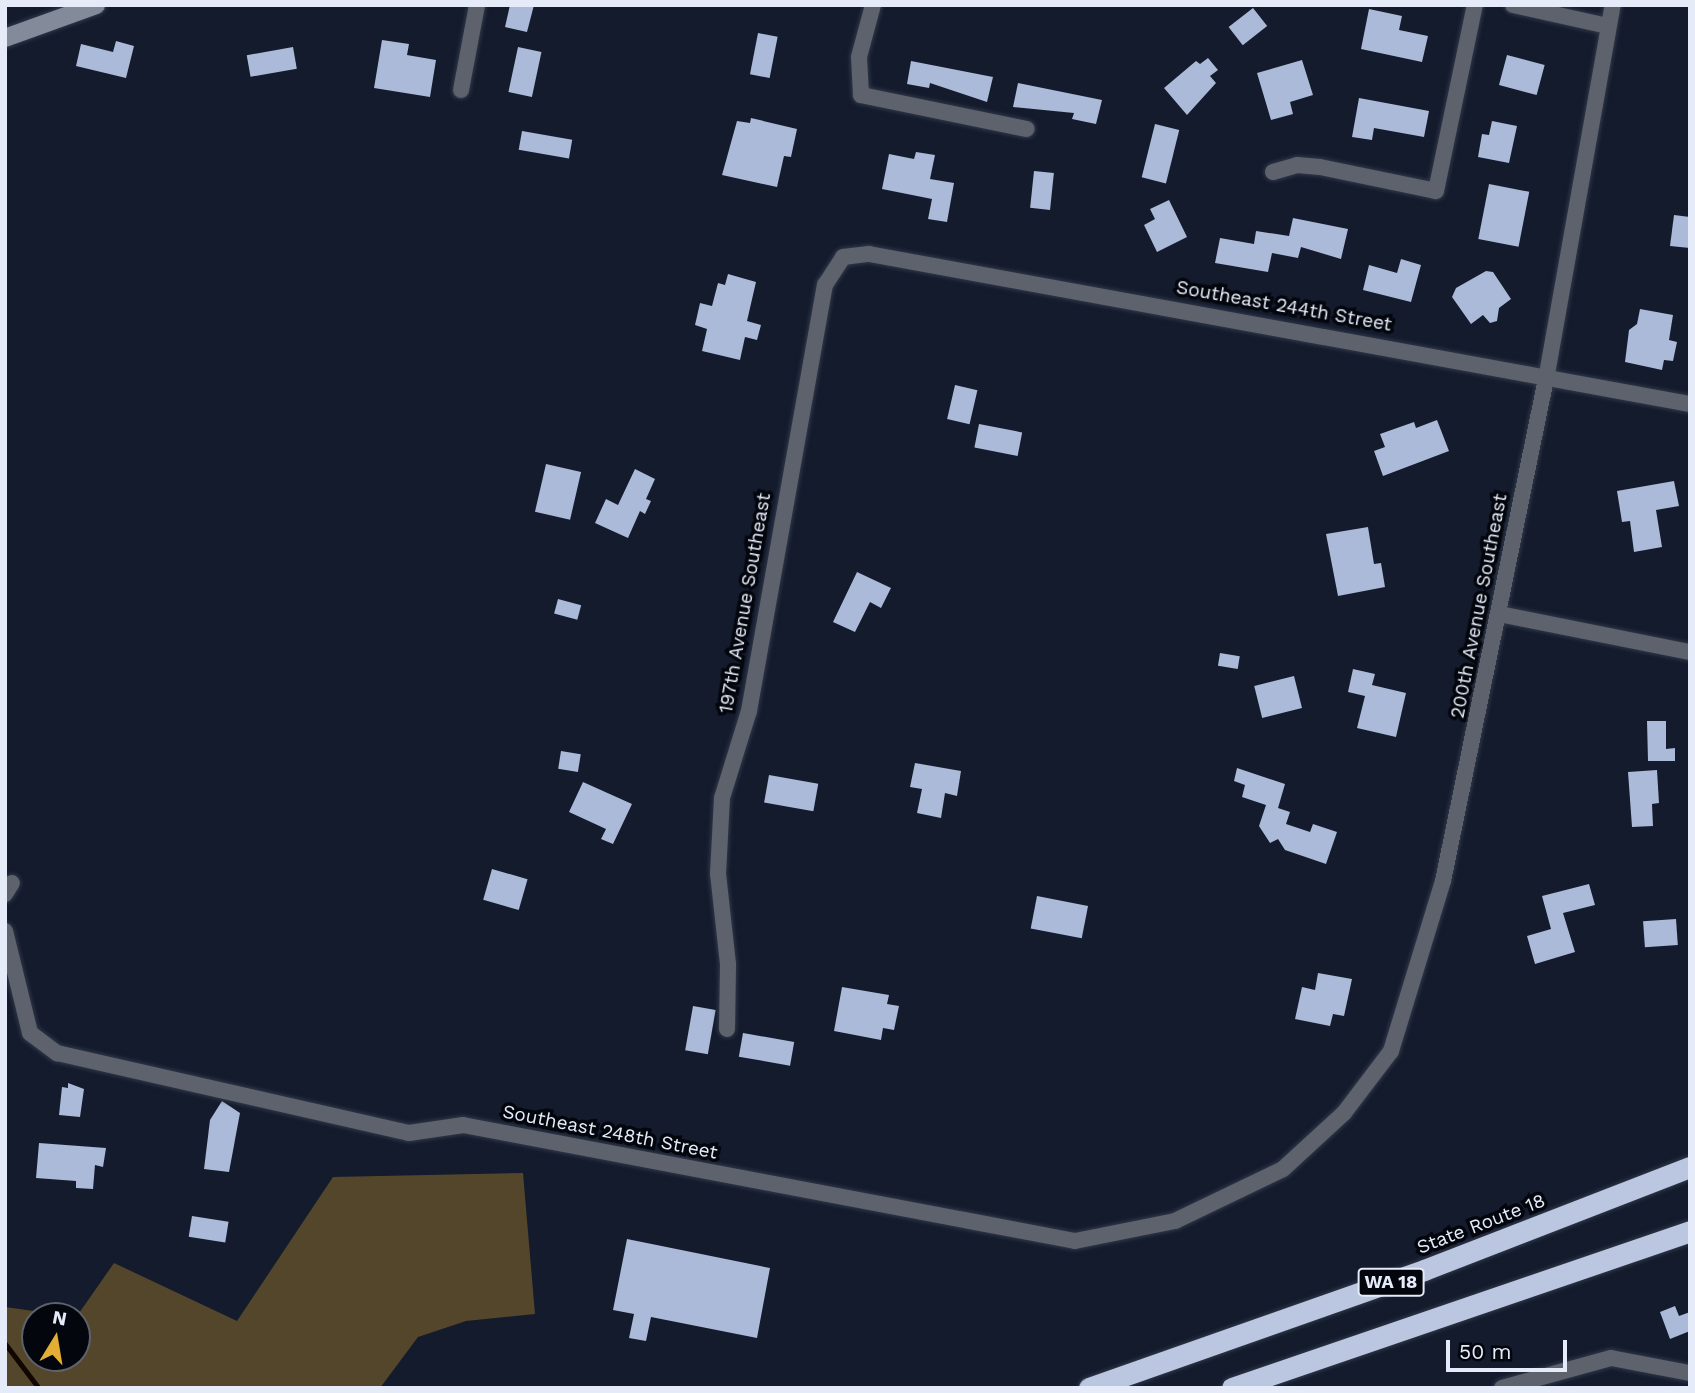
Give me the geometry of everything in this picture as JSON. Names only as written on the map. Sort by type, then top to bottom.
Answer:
[{"type":"highway","name":"State Route 18","points":[[1089,1388],[1424,1270],[1690,1167]]},
{"type":"highway","name":"WA 18","points":[[1232,1388],[1690,1231]]},
{"type":"street","points":[[5,38],[96,5]]},
{"type":"street","points":[[461,90],[477,5]]},
{"type":"street","points":[[873,5],[859,57],[861,94],[1027,129]]},
{"type":"street","points":[[1273,172],[1297,165],[1320,167],[1436,191],[1475,5]]},
{"type":"street","points":[[1513,5],[1608,26]]},
{"type":"street","name":"200th Avenue Southeast","points":[[1283,1169],[1345,1113],[1391,1051],[1443,881],[1547,374],[1613,5]]},
{"type":"street","name":"Southeast 244th Street","points":[[869,254],[1547,374],[1690,404]]},
{"type":"street","name":"197th Avenue Southeast","points":[[727,1029],[728,964],[718,874],[722,798],[749,711],[825,285],[843,257],[869,254]]},
{"type":"street","points":[[1499,614],[1690,652]]},
{"type":"street","name":"Southeast 248th Street","points":[[5,931],[30,1034],[57,1053],[409,1133],[463,1125],[1075,1241],[1175,1221],[1283,1169]]},
{"type":"street","points":[[1502,1388],[1611,1358],[1690,1373]]},
{"type":"shaded area","points":[[523,1173],[535,1314],[466,1321],[418,1337],[380,1388],[5,1388],[5,1307],[21,1309],[21,1372],[91,1372],[91,1302],[87,1302],[114,1263],[237,1321],[333,1177]]},
{"type":"building","points":[[510,5],[534,5],[527,32],[505,27]]},
{"type":"building","points":[[1253,8],[1267,26],[1243,45],[1229,27]]},
{"type":"building","points":[[1369,9],[1402,16],[1399,30],[1428,36],[1422,62],[1361,49]]},
{"type":"building","points":[[758,33],[778,37],[770,78],[750,74]]},
{"type":"building","points":[[382,40],[409,44],[407,55],[436,60],[430,97],[374,88]]},
{"type":"building","points":[[116,41],[134,46],[126,78],[76,66],[81,44],[113,52]]},
{"type":"building","points":[[293,47],[297,69],[251,77],[247,55]]},
{"type":"building","points":[[518,47],[541,52],[532,97],[508,92]]},
{"type":"building","points":[[1507,55],[1545,65],[1537,95],[1499,85]]},
{"type":"building","points":[[1208,58],[1218,70],[1210,76],[1216,83],[1187,115],[1164,88],[1196,61],[1200,64]]},
{"type":"building","points":[[1302,60],[1313,95],[1290,102],[1293,114],[1271,120],[1257,73]]},
{"type":"building","points":[[911,61],[993,77],[987,102],[930,83],[929,88],[907,84]]},
{"type":"building","points":[[1018,83],[1102,100],[1096,124],[1072,119],[1074,113],[1013,107]]},
{"type":"building","points":[[1359,98],[1429,111],[1424,137],[1374,128],[1372,140],[1352,137]]},
{"type":"building","points":[[751,118],[797,129],[791,157],[784,156],[777,187],[722,175],[737,121],[750,123]]},
{"type":"building","points":[[1492,121],[1517,126],[1509,163],[1478,157],[1482,134],[1489,135]]},
{"type":"building","points":[[1155,124],[1179,130],[1166,183],[1142,177]]},
{"type":"building","points":[[522,131],[572,140],[569,159],[519,150]]},
{"type":"building","points":[[916,152],[935,155],[930,179],[954,183],[947,222],[928,219],[932,199],[882,189],[889,154],[914,159]]},
{"type":"building","points":[[1034,171],[1054,173],[1050,210],[1030,208]]},
{"type":"building","points":[[1489,184],[1529,192],[1519,247],[1478,239]]},
{"type":"building","points":[[1169,200],[1187,237],[1157,252],[1144,225],[1155,219],[1150,209]]},
{"type":"building","points":[[1674,215],[1690,217],[1690,248],[1670,246]]},
{"type":"building","points":[[1293,218],[1348,229],[1341,259],[1301,247],[1298,258],[1272,253],[1268,272],[1215,263],[1220,238],[1254,244],[1256,231],[1289,236]]},
{"type":"building","points":[[1401,259],[1421,265],[1411,302],[1363,290],[1369,265],[1397,273]]},
{"type":"building","points":[[1486,271],[1493,272],[1511,299],[1499,308],[1497,321],[1490,323],[1483,315],[1471,324],[1452,297],[1456,288]]},
{"type":"building","points":[[728,274],[756,282],[747,321],[761,325],[757,340],[745,337],[740,360],[702,351],[707,329],[695,325],[700,303],[712,306],[718,283],[725,285]]},
{"type":"building","points":[[1640,309],[1673,315],[1669,340],[1677,342],[1673,361],[1664,360],[1662,370],[1625,362],[1629,330],[1637,324]]},
{"type":"building","points":[[955,385],[977,390],[970,424],[947,419]]},
{"type":"building","points":[[1437,420],[1449,451],[1383,476],[1374,451],[1385,447],[1380,434],[1414,422],[1416,428]]},
{"type":"building","points":[[979,424],[1022,432],[1018,456],[974,448]]},
{"type":"building","points":[[546,464],[581,472],[570,520],[535,512]]},
{"type":"building","points":[[635,469],[655,479],[646,499],[651,501],[645,514],[640,511],[628,538],[595,523],[606,499],[618,505]]},
{"type":"building","points":[[1674,481],[1679,506],[1656,510],[1662,547],[1634,552],[1630,521],[1622,522],[1617,491]]},
{"type":"building","points":[[1368,527],[1374,564],[1381,563],[1385,587],[1338,596],[1326,534]]},
{"type":"building","points":[[857,572],[891,588],[881,608],[870,602],[855,632],[833,622]]},
{"type":"building","points":[[558,599],[581,605],[577,620],[554,613]]},
{"type":"building","points":[[1220,653],[1240,656],[1238,669],[1218,666]]},
{"type":"building","points":[[1353,669],[1375,674],[1372,685],[1406,693],[1396,737],[1357,728],[1365,696],[1348,692]]},
{"type":"building","points":[[1294,676],[1302,708],[1262,718],[1254,686]]},
{"type":"building","points":[[1647,721],[1666,721],[1666,749],[1675,748],[1675,761],[1648,761]]},
{"type":"building","points":[[561,751],[581,754],[578,772],[558,769]]},
{"type":"building","points":[[915,763],[961,771],[957,796],[945,793],[941,818],[917,813],[922,789],[910,787]]},
{"type":"building","points":[[1237,768],[1285,784],[1278,808],[1290,812],[1286,824],[1310,832],[1313,824],[1337,832],[1326,864],[1285,850],[1278,839],[1270,843],[1259,826],[1266,805],[1242,797],[1245,785],[1234,781]]},
{"type":"building","points":[[1657,770],[1659,803],[1652,804],[1653,826],[1632,827],[1628,772]]},
{"type":"building","points":[[769,775],[818,784],[813,811],[764,803]]},
{"type":"building","points":[[583,782],[632,804],[613,844],[601,839],[606,829],[569,812]]},
{"type":"building","points":[[492,869],[528,879],[519,910],[483,900]]},
{"type":"building","points":[[1589,884],[1595,905],[1563,913],[1575,952],[1535,964],[1527,936],[1551,929],[1542,896]]},
{"type":"building","points":[[1037,896],[1088,906],[1082,938],[1031,928]]},
{"type":"building","points":[[1676,919],[1678,945],[1645,947],[1643,921]]},
{"type":"building","points":[[1318,973],[1352,979],[1344,1016],[1333,1014],[1330,1026],[1295,1019],[1302,987],[1315,990]]},
{"type":"building","points":[[842,987],[889,995],[887,1004],[899,1006],[894,1030],[883,1028],[881,1040],[834,1031]]},
{"type":"building","points":[[693,1006],[716,1010],[708,1054],[685,1050]]},
{"type":"building","points":[[743,1033],[794,1042],[790,1066],[739,1057]]},
{"type":"building","points":[[68,1083],[84,1089],[80,1117],[59,1115],[62,1087],[68,1088]]},
{"type":"building","points":[[222,1101],[240,1113],[229,1172],[204,1169],[210,1120]]},
{"type":"building","points":[[39,1143],[106,1148],[103,1167],[95,1165],[93,1189],[76,1188],[76,1181],[36,1178]]},
{"type":"building","points":[[192,1216],[229,1222],[225,1243],[189,1237]]},
{"type":"building","points":[[627,1239],[770,1268],[757,1338],[651,1317],[646,1341],[629,1338],[634,1314],[613,1310]]},
{"type":"building","points":[[1675,1306],[1679,1316],[1690,1312],[1690,1331],[1670,1339],[1660,1312]]},
{"type":"waterway","points":[[5,1343],[39,1388]]}]
